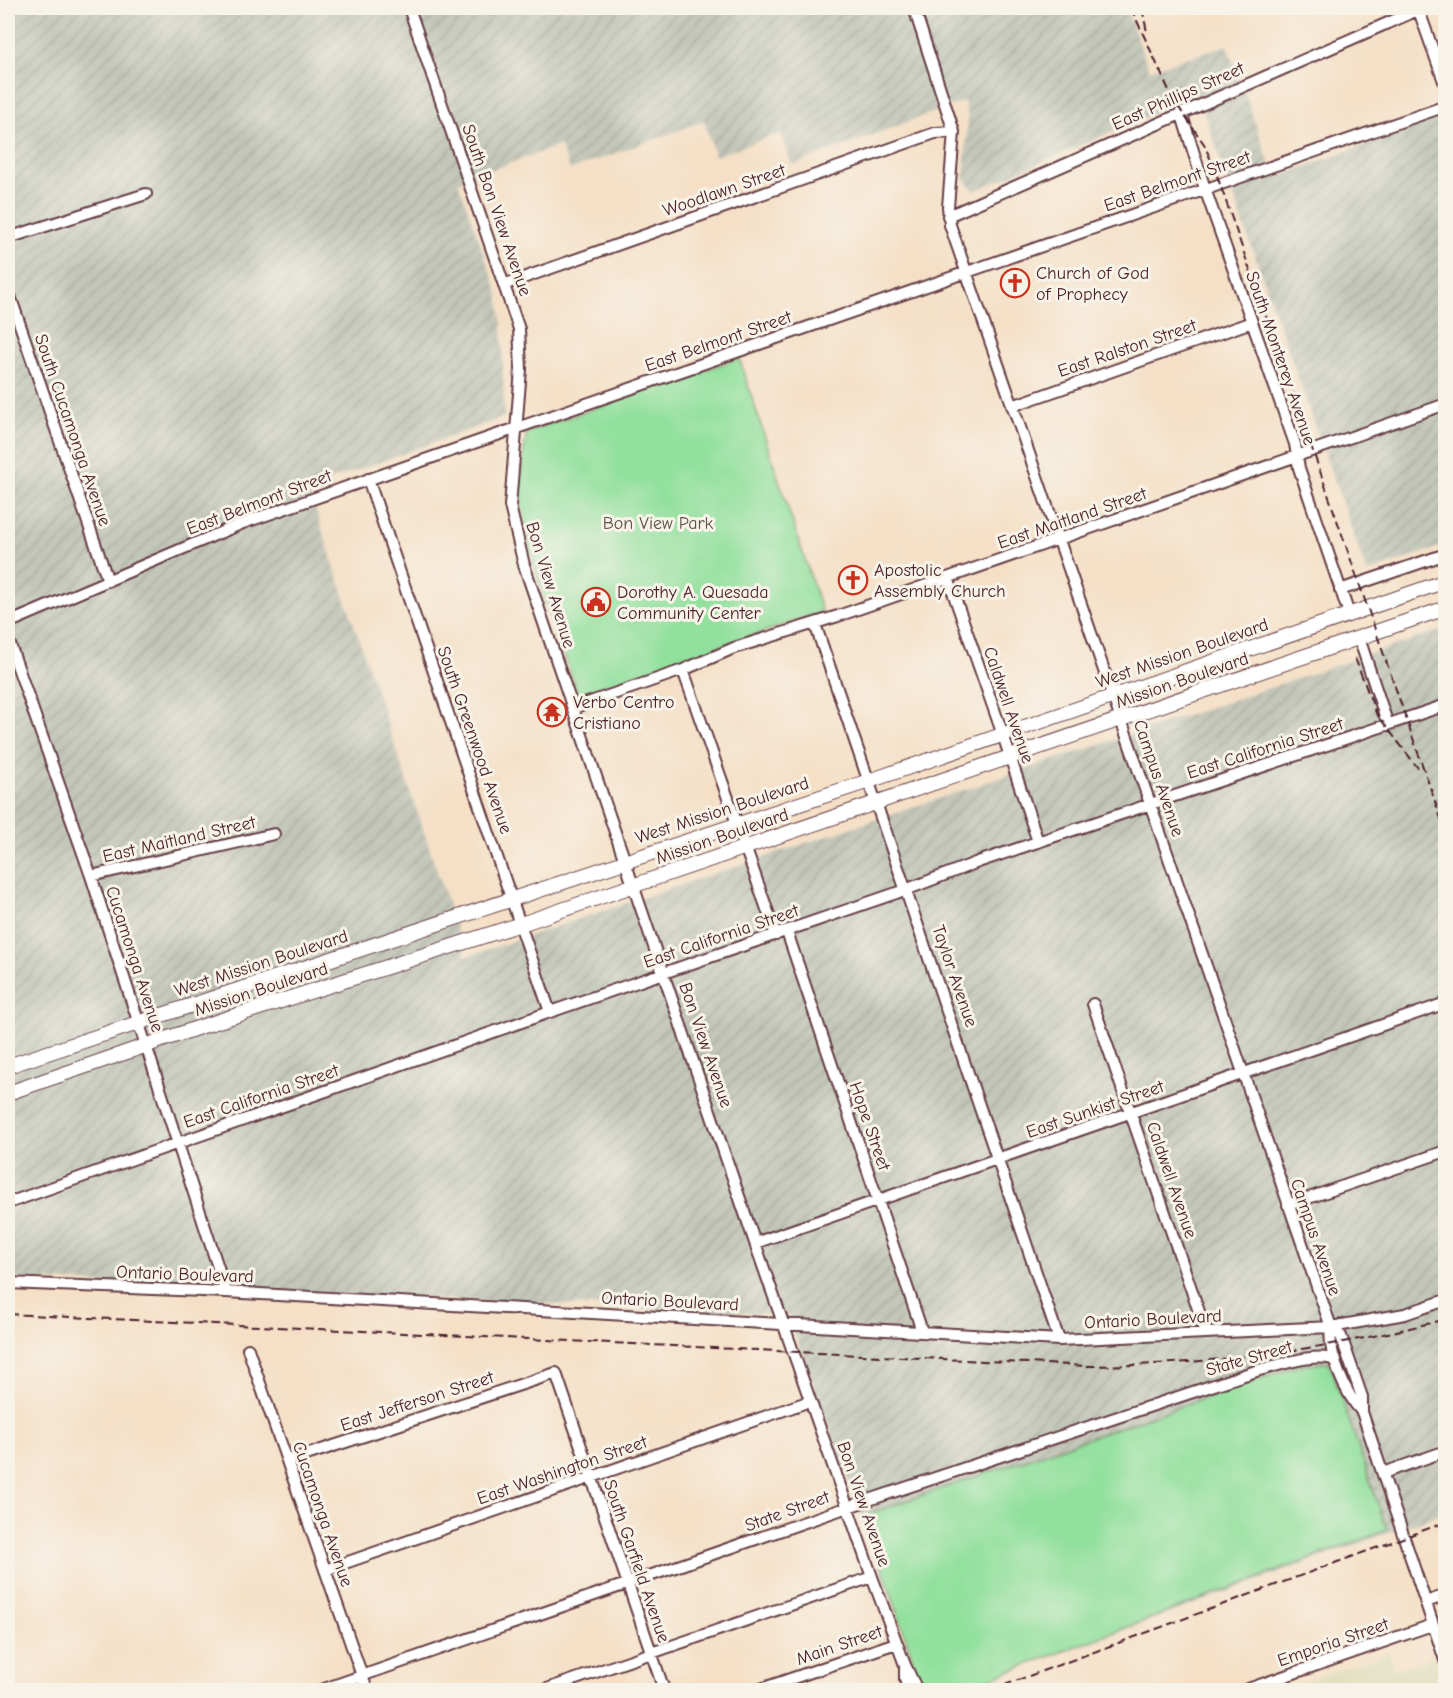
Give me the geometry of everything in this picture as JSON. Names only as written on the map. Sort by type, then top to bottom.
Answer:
[{"type":"main road","name":"West Mission Boulevard","points":[[8,1066],[869,781],[1446,581]]},
{"type":"main road","name":"Mission Boulevard","points":[[8,1093],[521,924],[1446,608]]},
{"type":"street","name":"South Bon View Avenue","points":[[409,8],[506,284],[519,329],[521,369],[516,428]]},
{"type":"street","points":[[914,8],[954,132]]},
{"type":"street","points":[[1419,8],[1446,87]]},
{"type":"street","name":"East Phillips Street","points":[[948,216],[1419,8]]},
{"type":"street","name":"East Belmont Street","points":[[8,623],[235,526],[1446,106]]},
{"type":"street","name":"South Monterey Avenue","points":[[1181,112],[1349,614]]},
{"type":"street","name":"Woodlawn Street","points":[[506,284],[934,133],[954,132]]},
{"type":"street","name":"Campus Avenue","points":[[954,132],[948,216],[1330,1327],[1329,1337],[1336,1360],[1351,1401],[1362,1412]]},
{"type":"street","points":[[8,238],[147,194]]},
{"type":"street","name":"South Cucamonga Avenue","points":[[8,290],[108,581]]},
{"type":"street","name":"East Ralston Street","points":[[1012,406],[1252,322]]},
{"type":"street","name":"East Maitland Street","points":[[573,708],[683,670],[734,648],[815,624],[1446,404]]},
{"type":"street","name":"Bon View Avenue","points":[[516,428],[510,506],[524,565],[810,1401],[872,1576],[905,1665],[917,1690]]},
{"type":"street","name":"South Greenwood Avenue","points":[[368,479],[550,1012]]},
{"type":"street","points":[[1340,590],[1446,554]]},
{"type":"street","name":"Caldwell Avenue","points":[[948,578],[1004,735],[1038,842]]},
{"type":"street","name":"Taylor Avenue","points":[[815,624],[908,890],[1059,1340]]},
{"type":"street","points":[[1359,638],[1388,725]]},
{"type":"street","name":"Cucamonga Avenue","points":[[8,639],[91,876],[226,1292]]},
{"type":"street","name":"Hope Street","points":[[683,670],[744,847],[782,933],[922,1331]]},
{"type":"street","name":"East California Street","points":[[8,1203],[664,972],[908,890],[1038,842],[1446,705]]},
{"type":"street","name":"East Maitland Street","points":[[91,876],[274,834]]},
{"type":"street","name":"East Sunkist Street","points":[[755,1243],[1446,1003]]},
{"type":"street","name":"Caldwell Avenue","points":[[1093,1004],[1206,1332]]},
{"type":"street","points":[[1288,1205],[1446,1151]]},
{"type":"street","name":"Ontario Boulevard","points":[[8,1283],[226,1292],[1059,1340],[1330,1327],[1405,1314],[1446,1300]]},
{"type":"street","name":"Campus Avenue","points":[[1330,1327],[1341,1336],[1362,1397],[1362,1412],[1446,1663]]},
{"type":"street","name":"Cucamonga Avenue","points":[[248,1349],[367,1690]]},
{"type":"street","name":"State Street","points":[[321,1690],[848,1507],[1248,1373],[1299,1360],[1330,1358],[1336,1360]]},
{"type":"street","name":"East Jefferson Street","points":[[288,1461],[556,1373]]},
{"type":"street","name":"South Garfield Avenue","points":[[556,1373],[664,1690]]},
{"type":"street","name":"East Washington Street","points":[[325,1570],[810,1401]]},
{"type":"street","points":[[1383,1473],[1446,1451]]},
{"type":"street","points":[[544,1690],[872,1576]]},
{"type":"street","points":[[1426,1602],[1446,1595]]},
{"type":"street","name":"Emporia Street","points":[[1245,1690],[1432,1625]]},
{"type":"street","name":"Main Street","points":[[758,1690],[897,1643]]},
{"type":"street","name":"Bon View Avenue","points":[[905,1665],[905,1679],[909,1690]]},
{"type":"shaded area","points":[[8,8],[1126,8],[1149,70],[1227,45],[1275,178],[1442,116],[1446,125],[1445,545],[1367,573],[1198,95],[974,191],[964,178],[968,117],[964,101],[792,165],[781,133],[715,156],[704,121],[570,170],[560,145],[458,182],[498,293],[502,323],[504,417],[308,488],[466,957],[1445,629],[1446,846],[1438,849],[1446,871],[1445,1512],[962,1690],[925,1690],[788,1315],[8,1279]]},
{"type":"shaded area","points":[[1389,1653],[1394,1670],[1434,1657],[1445,1690],[1280,1690]]},
{"type":"green space","name":"Bon View Park","points":[[739,358],[822,612],[578,695],[540,585],[525,527],[521,499],[521,473],[527,432]]},
{"type":"green space","points":[[1329,1362],[1387,1530],[959,1690],[923,1690],[865,1515],[1295,1367]]},
{"type":"railway","points":[[489,15],[513,8]]},
{"type":"railway","points":[[1131,8],[1173,99],[1204,144],[1214,167],[1446,833]]},
{"type":"railway","points":[[1142,8],[1147,32]]},
{"type":"railway","points":[[1355,658],[1376,713],[1418,768]]},
{"type":"railway","points":[[8,1314],[1089,1366],[1179,1363],[1269,1354],[1357,1339],[1446,1319]]},
{"type":"railway","points":[[991,1690],[1446,1522]]},
{"type":"place","name":"Church of God of Prophecy","points":[[1015,283]]},
{"type":"place","name":"Apostolic Assembly Church","points":[[853,580]]},
{"type":"place","name":"Dorothy A. Quesada Community Center","points":[[596,602]]},
{"type":"place","name":"Verbo Centro Cristiano","points":[[552,712]]}]
